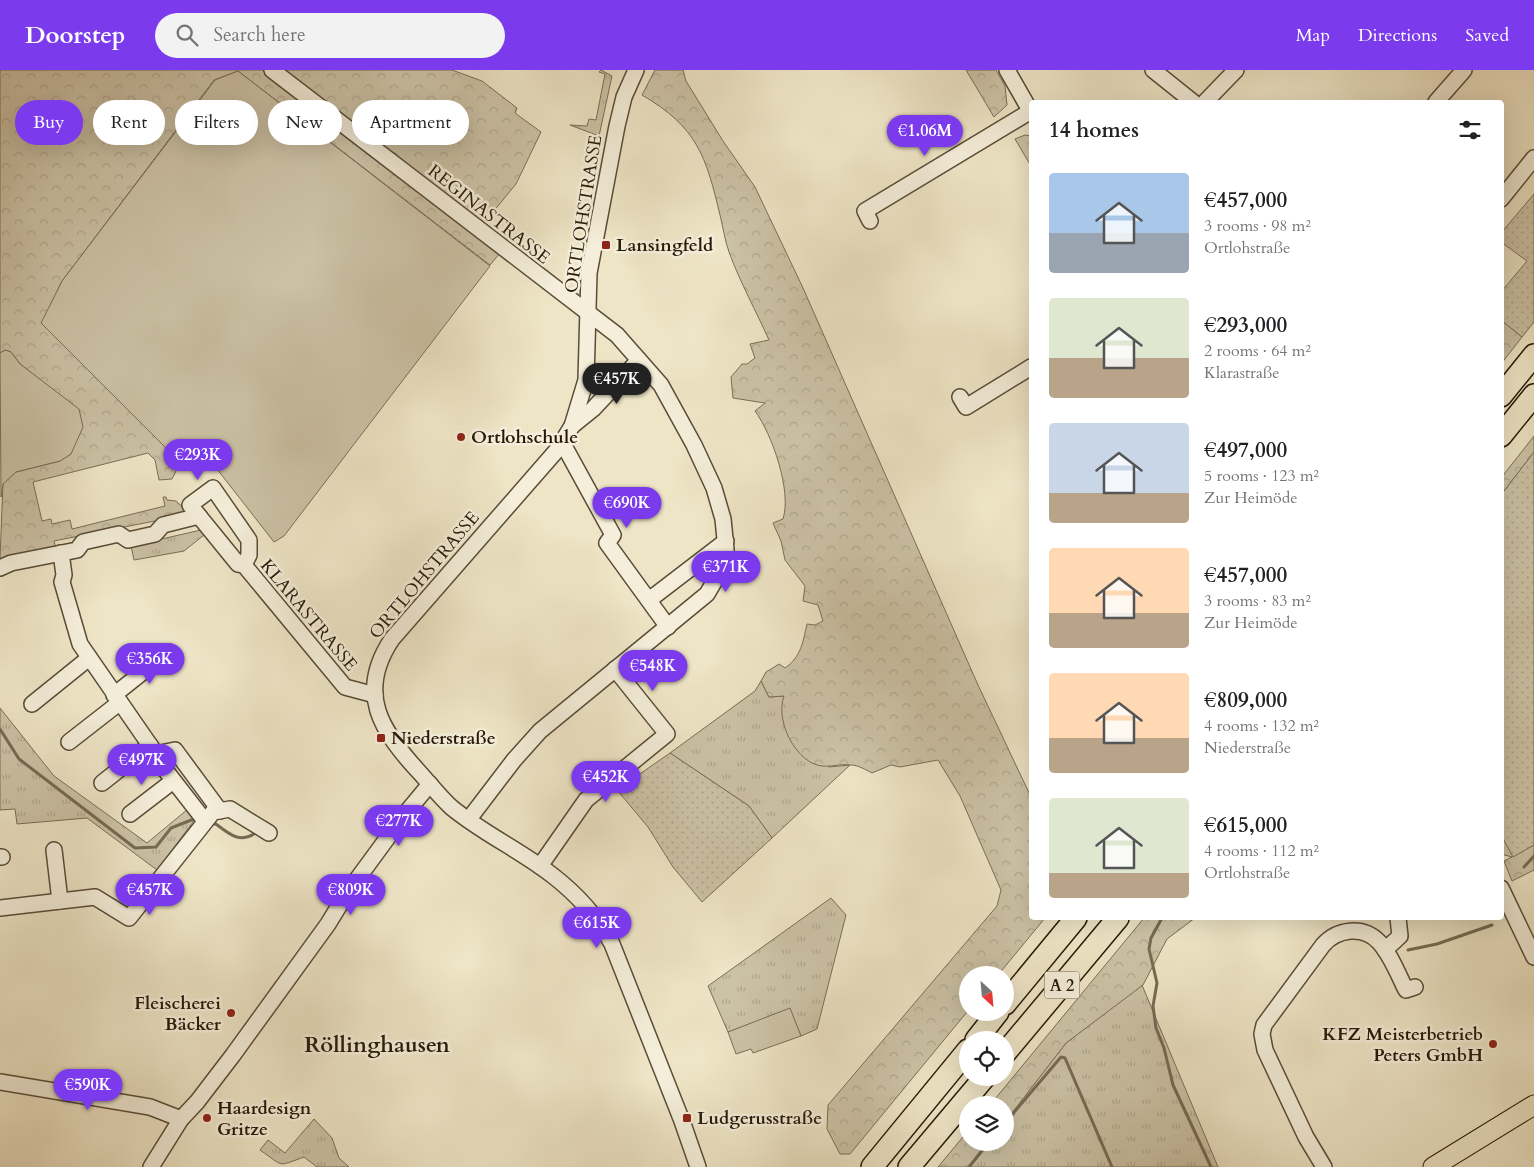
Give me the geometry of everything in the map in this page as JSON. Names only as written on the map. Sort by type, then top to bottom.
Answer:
[{"type":"highway","points":[[1504,392],[1534,356]]},
{"type":"highway","points":[[1504,432],[1534,395]]},
{"type":"highway","name":"A 2","points":[[1014,993],[1074,920]]},
{"type":"highway","name":"A 2","points":[[1014,1042],[1116,920]]},
{"type":"highway","points":[[983,1031],[991,1021]]},
{"type":"highway","points":[[872,1167],[959,1061]]},
{"type":"highway","points":[[909,1167],[977,1086]]},
{"type":"main road","points":[[1433,1167],[1534,1105]]},
{"type":"street","name":"REGINASTRASSE","points":[[272,70],[588,315]]},
{"type":"street","name":"ORTLOHSTRASSE","points":[[636,70],[624,97],[617,126],[589,272],[586,380],[572,426],[562,442],[392,639],[381,656],[375,675],[375,695],[383,727],[451,807],[540,866],[583,902],[599,920],[612,944],[682,1121],[698,1167]]},
{"type":"street","points":[[1007,70],[1029,108]]},
{"type":"street","points":[[1153,70],[1190,100]]},
{"type":"street","points":[[1207,100],[1236,70]]},
{"type":"street","points":[[1438,100],[1464,70]]},
{"type":"street","points":[[870,221],[865,211],[1029,112]]},
{"type":"street","points":[[1504,195],[1534,158]]},
{"type":"street","points":[[469,819],[514,760],[540,732],[698,603],[716,582],[724,565],[726,541],[723,519],[706,469],[661,385],[616,335],[588,315]]},
{"type":"street","name":"ORTLOHSTRASSE","points":[[572,426],[593,409],[639,360]]},
{"type":"street","points":[[960,397],[966,407],[1029,368]]},
{"type":"street","points":[[562,442],[613,535],[607,543],[668,627]]},
{"type":"street","name":"KLARASTRASSE","points":[[244,565],[249,555],[249,540],[213,488],[190,505],[238,564],[244,565],[345,688],[375,695]]},
{"type":"street","points":[[0,568],[11,563],[78,550],[83,542],[119,534],[128,540],[155,534],[163,526],[199,516]]},
{"type":"street","points":[[649,600],[726,541]]},
{"type":"street","points":[[61,553],[64,575],[62,582],[80,644],[154,749],[162,767],[206,822]]},
{"type":"street","points":[[69,742],[168,652]]},
{"type":"street","points":[[32,704],[89,658]]},
{"type":"street","points":[[540,866],[586,800],[667,734],[615,669]]},
{"type":"street","points":[[102,783],[154,749],[175,750],[220,811]]},
{"type":"street","points":[[130,814],[173,781]]},
{"type":"street","points":[[151,1167],[182,1119],[233,1055],[328,924],[352,886],[405,814],[430,784]]},
{"type":"street","points":[[0,908],[94,897],[129,918],[213,812],[230,809],[269,833]]},
{"type":"street","points":[[54,850],[60,901]]},
{"type":"street","points":[[1504,894],[1534,957]]},
{"type":"street","points":[[1385,950],[1400,936],[1398,920]]},
{"type":"street","points":[[1324,1167],[1306,1137],[1265,1050],[1262,1034],[1264,1025],[1323,945],[1337,933],[1354,930],[1378,940],[1406,990],[1415,987]]},
{"type":"street","points":[[0,1082],[150,1107],[182,1119]]},
{"type":"green space","points":[[0,70],[262,70],[303,100],[276,100],[238,71],[214,80],[199,100],[175,100],[175,132],[165,145],[165,100],[93,100],[93,145],[165,145],[62,281],[42,323],[176,458],[180,459],[172,479],[159,480],[155,460],[148,453],[33,482],[42,521],[51,519],[52,524],[70,520],[72,529],[165,506],[163,497],[166,497],[167,500],[176,501],[190,514],[54,541],[56,549],[0,559],[3,483],[16,472],[60,461],[71,454],[79,410],[20,364],[11,352],[5,350],[0,353]]},
{"type":"green space","points":[[277,70],[452,70],[482,81],[517,108],[515,113],[541,132],[516,184],[480,228],[373,145],[469,145],[469,100],[352,100],[352,128],[342,121],[342,100],[316,100]]},
{"type":"green space","points":[[601,70],[612,76],[599,136],[570,125],[587,126],[589,119],[596,120],[605,74],[599,72]]},
{"type":"green space","points":[[655,70],[683,70],[686,81],[723,141],[755,187],[803,288],[978,685],[1029,793],[1029,920],[1043,920],[1005,966],[959,966],[960,1021],[850,1154],[840,1154],[827,1129],[828,1105],[997,906],[1001,890],[960,796],[938,760],[900,767],[891,765],[872,773],[854,765],[822,766],[812,763],[804,758],[787,734],[782,714],[784,696],[769,697],[761,681],[766,672],[779,664],[785,668],[795,659],[807,624],[815,625],[823,621],[818,605],[803,601],[805,586],[785,560],[781,541],[773,523],[783,519],[785,494],[783,479],[774,448],[755,411],[765,403],[733,398],[731,377],[742,364],[747,364],[755,358],[750,344],[769,340],[729,252],[715,194],[704,160],[687,131],[661,107],[642,95]]},
{"type":"green space","points":[[966,70],[996,70],[1005,86],[1007,105],[994,117]]},
{"type":"green space","points":[[238,71],[275,100],[268,100],[268,145],[334,145],[490,266],[284,536],[274,542],[217,469],[197,450],[176,458],[41,323],[62,281],[175,133],[175,145],[258,145],[258,100],[200,100],[215,80]]},
{"type":"green space","points":[[342,128],[352,136],[352,145],[365,145],[373,151],[500,253],[490,265],[334,145],[342,145]]},
{"type":"green space","points":[[1025,135],[1029,136],[1029,163],[1015,139]]},
{"type":"green space","points":[[1534,194],[1534,322],[1522,337],[1504,322],[1504,288],[1527,261],[1504,244],[1504,229]]},
{"type":"green space","points":[[1504,322],[1522,337],[1504,360]]},
{"type":"green space","points":[[5,350],[11,352],[20,364],[79,409],[83,427],[71,454],[60,461],[16,472],[3,484],[1,497],[0,353]]},
{"type":"green space","points":[[1534,436],[1534,452],[1504,491],[1504,474]]},
{"type":"green space","points":[[1534,452],[1534,845],[1513,857],[1504,840],[1504,491]]},
{"type":"green space","points":[[201,530],[204,535],[184,551],[134,560],[131,546]]},
{"type":"green space","points":[[761,681],[769,697],[784,696],[829,767],[850,765],[772,838],[749,806],[670,753],[755,691]]},
{"type":"green space","points":[[0,708],[54,776],[147,843],[188,809],[193,815],[193,822],[157,870],[87,818],[17,824],[15,809],[0,810]]},
{"type":"green space","points":[[670,753],[749,806],[772,838],[702,902],[673,867],[648,827],[617,790]]},
{"type":"green space","points":[[1504,811],[1513,856],[1534,845],[1534,870],[1512,881],[1504,861],[1512,857],[1504,855]]},
{"type":"green space","points":[[831,898],[846,915],[817,1029],[801,1036],[790,1009],[728,1032],[708,986]]},
{"type":"green space","points":[[1142,920],[1192,920],[1167,939],[1143,985],[1066,1043],[1014,1110],[1014,1096],[997,1096],[1006,1086],[1014,1086],[1014,1076]]},
{"type":"green space","points":[[1142,985],[1218,1167],[970,1167],[983,1151],[1014,1151],[1014,1110],[1066,1043]]},
{"type":"green space","points":[[790,1008],[801,1036],[753,1053],[751,1049],[736,1054],[728,1032]]},
{"type":"green space","points":[[314,1119],[332,1138],[339,1158],[349,1167],[317,1167],[304,1157],[281,1164],[260,1150],[268,1140],[285,1153]]},
{"type":"green space","points":[[959,1142],[959,1151],[983,1151],[970,1167],[938,1167]]},
{"type":"waterway","points":[[0,729],[19,759],[135,848],[156,847],[171,828],[194,819]]},
{"type":"waterway","points":[[211,824],[216,824],[231,835],[241,838],[251,836],[257,832]]},
{"type":"waterway","points":[[1524,867],[1534,856]]},
{"type":"waterway","points":[[1161,920],[1151,938],[1149,949],[1157,983],[1153,1006],[1156,1028],[1164,1048],[1173,1085],[1211,1167]]},
{"type":"waterway","points":[[1408,950],[1437,944],[1492,925]]},
{"type":"waterway","points":[[1014,1112],[1061,1057],[1065,1058],[1112,1167]]},
{"type":"waterway","points":[[969,1167],[982,1151]]},
{"type":"place","name":"Lansingfeld","points":[[606,245]]},
{"type":"place","name":"Ortlohschule","points":[[461,437]]},
{"type":"place","name":"Niederstraße","points":[[381,738]]},
{"type":"place","name":"Fleischerei Bäcker","points":[[231,1013]]},
{"type":"place","name":"KFZ Meisterbetrieb Peters GmbH","points":[[1493,1044]]},
{"type":"place","name":"Haardesign Gritze","points":[[207,1118]]},
{"type":"place","name":"Ludgerusstraße","points":[[687,1118]]},
{"type":"district","name":"Röllinghausen","points":[[377,1044]]}]
